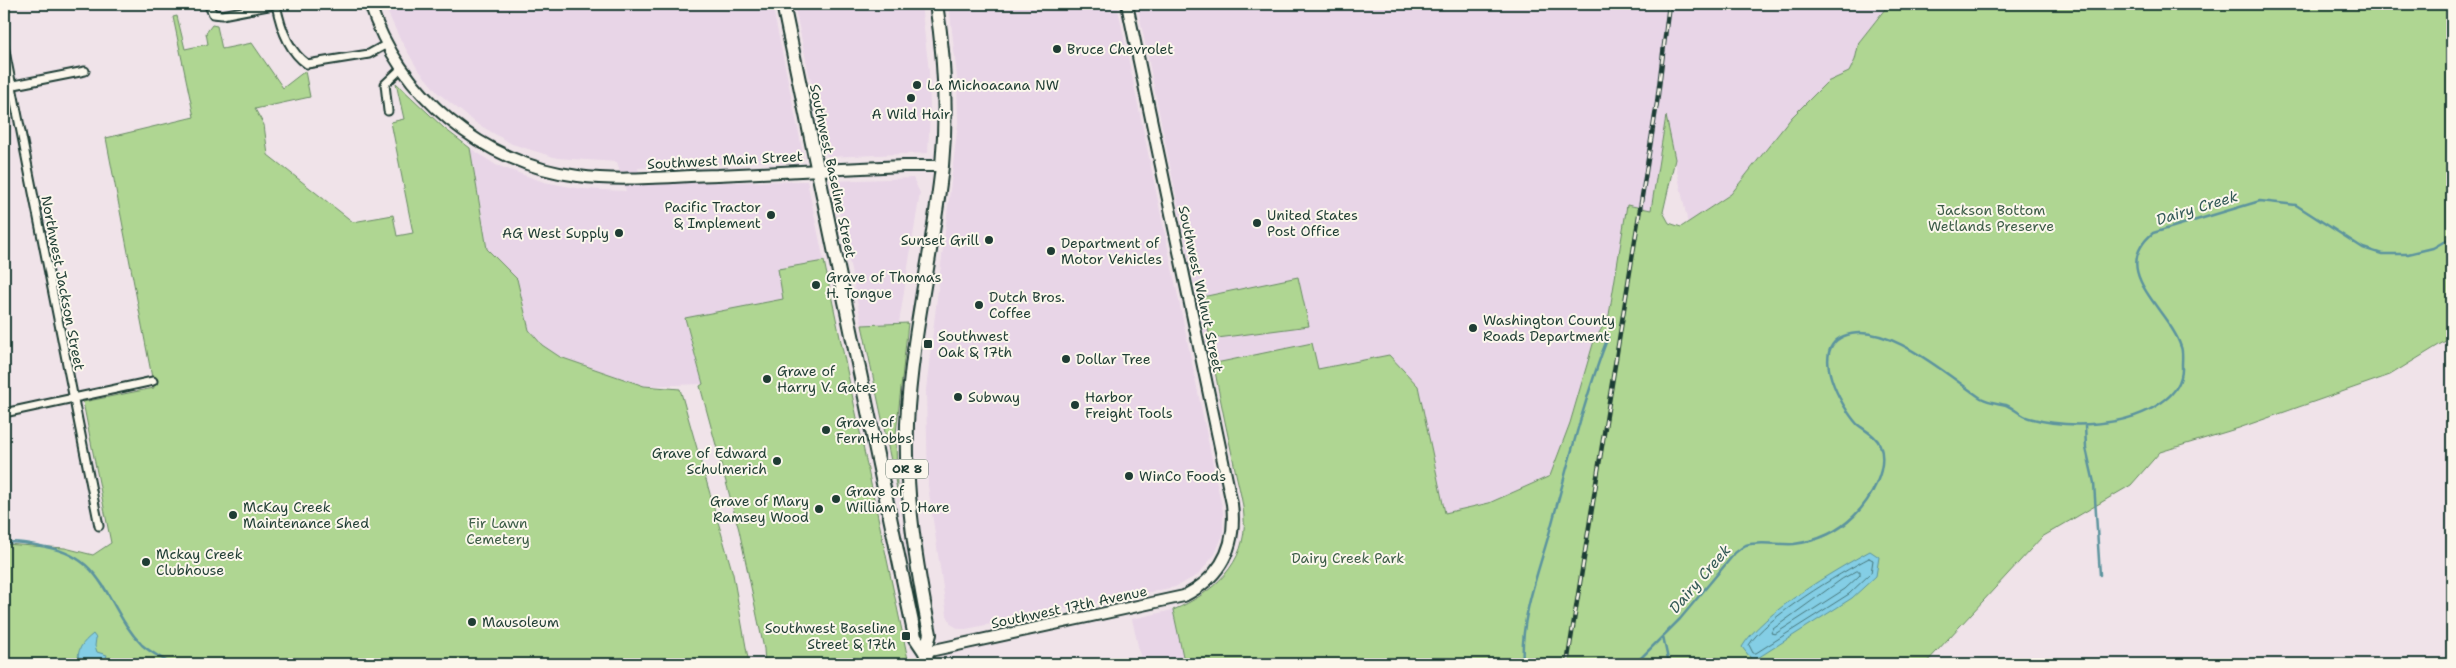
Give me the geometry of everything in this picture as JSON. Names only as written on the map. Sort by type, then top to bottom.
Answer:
[{"type":"highway","name":"Southwest Baseline Street","points":[[783,4],[913,628],[915,637],[927,658]]},
{"type":"highway","name":"OR 8","points":[[927,658],[930,634],[911,516],[907,468],[907,423],[913,365],[942,166],[945,124],[945,78],[936,4]]},
{"type":"street","points":[[208,4],[213,14],[222,15],[277,4],[281,30],[302,61],[307,64],[369,54],[388,44]]},
{"type":"street","name":"Southwest Main Street","points":[[370,4],[388,44],[402,68],[423,94],[454,124],[504,154],[565,174],[629,178],[942,166]]},
{"type":"street","name":"Southwest Walnut Street","points":[[1127,4],[1232,504],[1234,523],[1232,540],[1226,556],[1213,576]]},
{"type":"street","name":"Northwest Jackson Street","points":[[4,46],[99,526]]},
{"type":"street","points":[[388,110],[385,84],[402,68]]},
{"type":"street","points":[[4,87],[84,71]]},
{"type":"street","points":[[4,413],[153,381]]},
{"type":"street","name":"Southwest 17th Avenue","points":[[927,658],[1175,599],[1196,590],[1213,576]]},
{"type":"shaded area","points":[[384,4],[772,4],[803,153],[801,157],[797,160],[638,168],[642,183],[807,181],[824,261],[778,270],[784,299],[685,318],[703,384],[644,386],[560,357],[542,346],[529,330],[517,279],[487,249],[470,148],[496,165],[544,182],[582,189],[626,191],[617,162],[557,158],[512,144],[476,123],[438,93],[417,68],[399,37]]},
{"type":"shaded area","points":[[794,4],[921,4],[929,71],[928,153],[827,157]]},
{"type":"shaded area","points":[[949,4],[1117,4],[1223,512],[1223,535],[1215,554],[1198,575],[1175,587],[966,629],[959,629],[951,624],[947,615],[928,486],[926,390],[958,123],[957,77]]},
{"type":"shaded area","points":[[1137,4],[1888,4],[1859,42],[1855,60],[1849,72],[1827,82],[1792,117],[1731,194],[1688,224],[1666,118],[1651,210],[1627,205],[1609,315],[1593,344],[1570,423],[1550,476],[1489,503],[1445,513],[1418,386],[1318,370],[1216,363],[1211,367]]},
{"type":"shaded area","points":[[913,178],[920,193],[899,323],[862,325],[833,181]]},
{"type":"shaded area","points":[[1173,610],[1184,661],[1171,664],[1142,664],[1132,619]]},
{"type":"green space","points":[[1889,4],[2452,4],[2452,337],[2390,375],[2239,428],[2160,452],[2131,485],[2042,537],[1925,664],[1171,664],[1184,661],[1173,610],[1201,595],[1225,575],[1234,562],[1244,534],[1242,504],[1216,378],[1214,366],[1216,363],[1312,343],[1318,369],[1389,355],[1418,386],[1445,513],[1489,503],[1550,476],[1570,423],[1593,344],[1609,315],[1627,205],[1651,210],[1666,116],[1675,159],[1663,212],[1669,223],[1681,227],[1731,194],[1792,117],[1827,82],[1849,72],[1855,60],[1859,42]]},
{"type":"green space","name":"Fir Lawn Cemetery","points":[[177,16],[185,49],[208,44],[206,33],[212,25],[217,26],[222,49],[252,43],[283,88],[305,71],[310,97],[255,109],[264,125],[268,155],[353,222],[393,215],[397,236],[413,233],[391,122],[404,119],[396,83],[445,129],[470,148],[487,249],[517,279],[529,330],[542,345],[560,357],[644,386],[680,389],[733,574],[749,664],[4,664],[4,544],[65,548],[93,555],[111,543],[83,402],[154,388],[106,138],[194,117],[173,17]]},
{"type":"green space","points":[[824,261],[909,664],[765,664],[764,649],[739,530],[700,386],[703,384],[685,318],[783,299],[778,269]]},
{"type":"green space","points":[[1298,277],[1309,326],[1210,339],[1202,297]]},
{"type":"green space","points":[[908,323],[896,434],[897,489],[862,325]]},
{"type":"water","points":[[1870,551],[1879,557],[1876,576],[1852,598],[1753,661],[1742,647],[1766,620],[1800,593]]},
{"type":"water","points":[[93,634],[96,638],[95,646],[97,652],[107,655],[104,664],[79,664],[79,651]]},
{"type":"waterway","name":"Dairy Creek","points":[[1635,664],[1680,619],[1735,553],[1743,547],[1756,543],[1794,544],[1811,541],[1827,535],[1848,522],[1872,493],[1882,464],[1880,445],[1873,436],[1850,416],[1831,379],[1829,353],[1834,343],[1844,336],[1860,333],[1878,335],[1897,342],[1916,352],[1981,398],[2006,405],[2023,416],[2062,424],[2098,424],[2132,417],[2148,410],[2171,395],[2180,381],[2182,371],[2181,347],[2138,276],[2136,262],[2141,247],[2153,233],[2260,201],[2296,205],[2363,248],[2382,254],[2408,254],[2433,248],[2452,237]]},
{"type":"waterway","points":[[1523,664],[1524,631],[1530,598],[1569,459],[1608,337]]},
{"type":"waterway","points":[[2085,425],[2086,448],[2094,483],[2100,575]]},
{"type":"waterway","points":[[4,543],[46,547],[66,553],[82,562],[94,573],[120,615],[142,645],[171,664]]},
{"type":"waterway","points":[[1663,636],[1669,664]]},
{"type":"railway","points":[[1567,664],[1657,103],[1669,4]]},
{"type":"place","name":"Bruce Chevrolet","points":[[1057,49]]},
{"type":"place","name":"La Michoacana NW","points":[[917,85]]},
{"type":"place","name":"A Wild Hair","points":[[911,98]]},
{"type":"place","name":"Pacific Tractor & Implement","points":[[771,215]]},
{"type":"place","name":"United States Post Office","points":[[1257,223]]},
{"type":"place","name":"AG West Supply","points":[[619,233]]},
{"type":"place","name":"Sunset Grill","points":[[989,240]]},
{"type":"place","name":"Department of Motor Vehicles","points":[[1051,251]]},
{"type":"place","name":"Grave of Thomas H. Tongue","points":[[816,285]]},
{"type":"place","name":"Dutch Bros. Coffee","points":[[979,305]]},
{"type":"place","name":"Washington County Roads Department","points":[[1473,328]]},
{"type":"place","name":"Southwest Oak & 17th","points":[[928,344]]},
{"type":"place","name":"Dollar Tree","points":[[1066,359]]},
{"type":"place","name":"Grave of Harry V. Gates","points":[[767,379]]},
{"type":"place","name":"Subway","points":[[958,397]]},
{"type":"place","name":"Harbor Freight Tools","points":[[1075,405]]},
{"type":"place","name":"Grave of Fern Hobbs","points":[[826,430]]},
{"type":"place","name":"Grave of Edward Schulmerich","points":[[777,461]]},
{"type":"place","name":"WinCo Foods","points":[[1129,476]]},
{"type":"place","name":"Grave of William D. Hare","points":[[836,499]]},
{"type":"place","name":"Grave of Mary Ramsey Wood","points":[[819,509]]},
{"type":"place","name":"McKay Creek Maintenance Shed","points":[[233,515]]},
{"type":"place","name":"Mckay Creek Clubhouse","points":[[146,562]]},
{"type":"place","name":"Mausoleum","points":[[472,622]]},
{"type":"place","name":"Southwest Baseline Street & 17th","points":[[906,636]]},
{"type":"park label","name":"Jackson Bottom Wetlands Preserve","points":[[1991,218]]},
{"type":"park label","name":"Dairy Creek Park","points":[[1348,558]]}]
